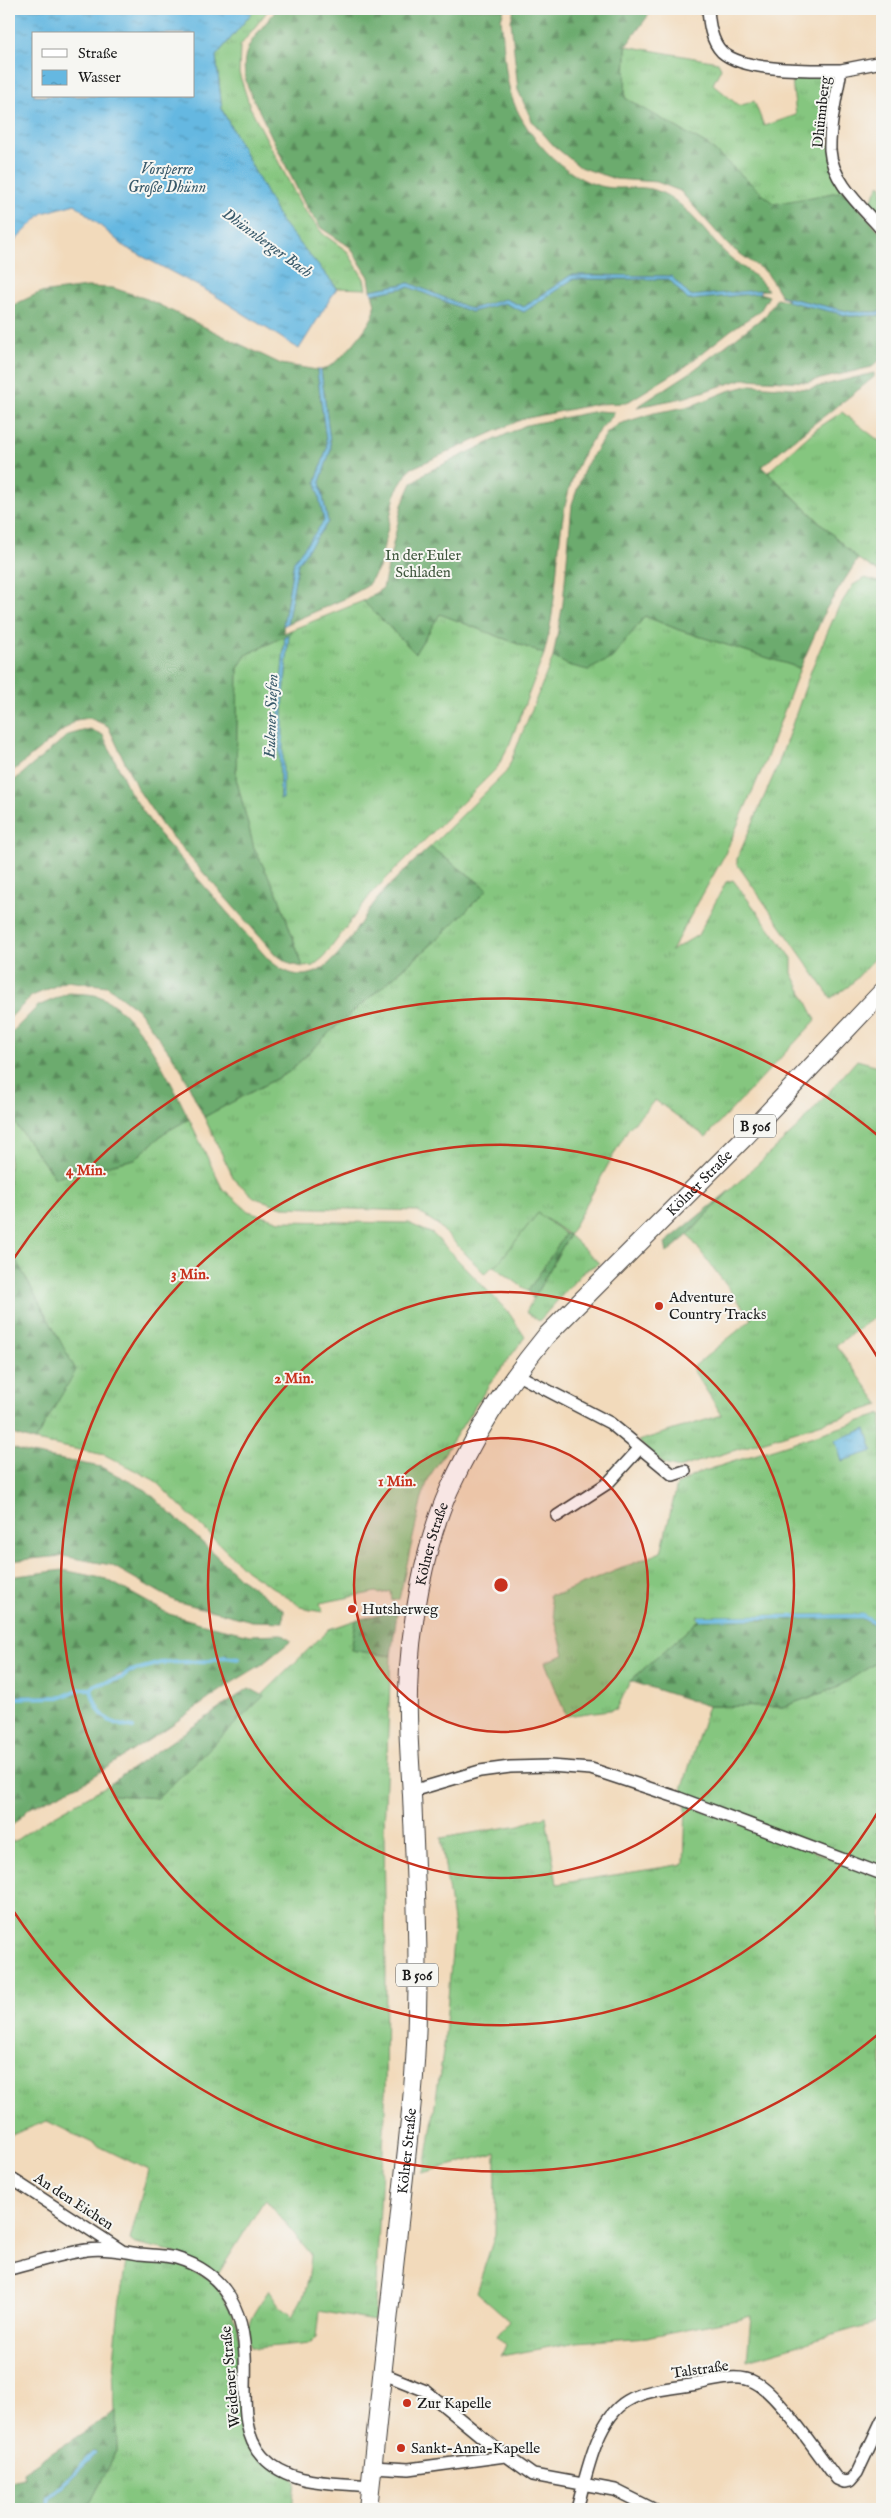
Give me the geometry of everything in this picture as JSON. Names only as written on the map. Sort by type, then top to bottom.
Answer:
[{"type":"main road","name":"Kölner Straße","points":[[368,2509],[411,2108],[417,2014],[417,1912],[408,1689],[416,1613],[426,1562],[449,1491],[481,1430],[516,1374],[546,1336],[745,1137],[882,992]]},
{"type":"street","name":"Dhünnberg","points":[[708,9],[709,27],[720,50],[733,60],[786,70],[841,70],[882,62]]},
{"type":"street","name":"Dhünnberg","points":[[841,70],[834,108],[832,157],[846,188],[882,230]]},
{"type":"street","points":[[516,1374],[610,1423],[639,1449],[673,1475],[685,1471]]},
{"type":"street","points":[[556,1516],[608,1483],[639,1449]]},
{"type":"street","points":[[412,1791],[480,1770],[521,1766],[591,1769],[687,1802],[882,1874]]},
{"type":"street","name":"An den Eichen","points":[[9,2177],[108,2240],[122,2252]]},
{"type":"street","name":"Weidener Straße","points":[[9,2269],[85,2250],[102,2249],[175,2258],[208,2274],[230,2297],[243,2326],[246,2417],[255,2445],[263,2457],[284,2473],[297,2478],[370,2486]]},
{"type":"street","points":[[381,2376],[391,2377],[426,2391],[505,2456],[533,2475],[584,2486],[616,2490],[653,2509]]},
{"type":"street","name":"Talstraße","points":[[584,2486],[601,2431],[610,2415],[626,2401],[648,2392],[732,2378],[756,2382],[770,2394],[837,2479],[844,2482],[850,2481],[857,2473],[882,2420]]},
{"type":"street","points":[[372,2467],[410,2469],[505,2456]]},
{"type":"street","points":[[577,2509],[584,2486]]},
{"type":"green space","points":[[255,9],[269,9],[240,46],[239,73],[250,107],[302,207],[323,234],[347,251],[364,279],[366,289],[337,288],[281,221],[222,110],[216,56]]},
{"type":"green space","points":[[277,9],[504,9],[501,19],[505,65],[510,91],[523,121],[546,151],[574,175],[590,182],[611,188],[655,190],[667,195],[687,211],[731,258],[768,290],[690,296],[671,276],[571,275],[524,307],[505,299],[471,309],[409,283],[371,290],[369,277],[350,247],[321,228],[305,205],[248,88],[244,63],[246,54],[255,36]]},
{"type":"green space","points":[[514,9],[653,9],[626,46],[625,98],[709,146],[774,204],[844,191],[882,234],[882,312],[851,312],[781,296],[767,273],[729,246],[680,191],[657,182],[615,179],[580,167],[554,146],[532,121],[518,90],[511,21]]},
{"type":"green space","points":[[626,46],[718,62],[721,68],[713,84],[739,106],[754,101],[764,126],[796,115],[791,72],[832,74],[835,76],[828,140],[844,191],[774,205],[709,146],[625,98]]},
{"type":"green space","points":[[880,184],[882,186],[882,226],[867,208]]},
{"type":"green space","points":[[572,279],[669,279],[688,300],[760,293],[769,296],[760,311],[731,330],[686,366],[626,403],[597,404],[523,419],[410,469],[396,491],[379,568],[367,586],[344,599],[287,624],[298,563],[328,522],[320,482],[331,449],[321,370],[335,362],[351,347],[371,320],[375,311],[372,294],[409,287],[471,312],[504,303],[524,312]]},
{"type":"green space","points":[[87,287],[113,288],[147,299],[281,364],[317,370],[327,448],[316,482],[325,521],[294,561],[283,626],[284,633],[291,630],[291,633],[246,655],[238,668],[236,778],[254,848],[278,895],[303,967],[290,964],[275,954],[163,827],[137,788],[108,726],[89,718],[76,720],[9,774],[9,307],[39,293]]},
{"type":"green space","points":[[777,298],[850,316],[882,315],[882,358],[872,367],[808,382],[743,379],[683,398],[637,407],[691,372],[766,315]]},
{"type":"green space","points":[[874,373],[874,377],[789,443],[762,467],[858,559],[826,609],[800,668],[679,630],[645,616],[612,658],[588,670],[568,665],[553,657],[563,603],[572,504],[585,467],[607,433],[619,424],[654,413],[691,406],[728,391],[751,385],[808,389]]},
{"type":"green space","name":"In der Euler Schladen","points":[[597,411],[614,412],[613,416],[591,441],[576,469],[567,498],[561,528],[551,623],[544,654],[440,614],[415,653],[363,601],[383,588],[402,505],[412,483],[425,473],[526,425]]},
{"type":"green space","points":[[842,412],[882,443],[882,574],[858,559],[768,472],[815,430]]},
{"type":"green space","points":[[865,578],[882,583],[882,951],[849,986],[831,998],[737,864],[737,859],[778,765],[812,668],[837,610],[853,585]]},
{"type":"green space","points":[[363,601],[415,653],[440,614],[544,654],[510,743],[497,768],[371,894],[324,957],[313,966],[303,967],[278,895],[254,848],[236,778],[238,668],[246,655],[285,636],[279,708],[280,799],[283,708],[289,634],[291,630]]},
{"type":"green space","points":[[645,616],[679,630],[800,668],[766,760],[724,856],[671,951],[698,935],[726,882],[733,880],[792,958],[792,973],[816,1020],[706,1137],[655,1100],[628,1129],[569,1235],[538,1213],[495,1267],[493,1266],[485,1274],[437,1224],[417,1211],[283,1207],[255,1198],[234,1179],[204,1117],[289,1072],[333,1029],[438,939],[488,889],[430,847],[507,771],[553,657],[568,665],[588,669],[612,658]]},
{"type":"green space","points":[[90,729],[103,735],[130,792],[158,833],[268,959],[287,972],[298,975],[310,974],[320,970],[329,963],[346,944],[381,895],[401,873],[430,847],[488,889],[438,939],[333,1029],[289,1072],[204,1117],[180,1067],[148,1023],[137,1009],[107,986],[67,981],[32,996],[9,1019],[9,785],[68,735]]},
{"type":"green space","points":[[69,993],[100,996],[117,1007],[130,1020],[154,1052],[189,1119],[164,1133],[135,1159],[55,1178],[9,1115],[9,1035],[38,1006]]},
{"type":"green space","points":[[857,1060],[882,1067],[882,1312],[836,1345],[880,1405],[678,1468],[664,1464],[638,1441],[722,1415],[692,1368],[752,1319],[688,1235],[729,1191],[799,1126]]},
{"type":"green space","points":[[9,1115],[55,1178],[135,1159],[164,1133],[189,1119],[222,1188],[248,1211],[280,1221],[408,1223],[433,1234],[509,1313],[525,1337],[489,1385],[429,1477],[422,1498],[399,1599],[392,1601],[391,1591],[380,1594],[376,1592],[320,1603],[323,1612],[305,1609],[246,1570],[154,1480],[105,1455],[35,1441],[75,1370],[9,1247]]},
{"type":"green space","points":[[729,1191],[688,1235],[667,1253],[665,1243]]},
{"type":"green space","points":[[538,1213],[565,1234],[528,1291],[495,1267]]},
{"type":"green space","points":[[565,1234],[569,1235],[533,1299],[528,1291]]},
{"type":"green space","points":[[569,1235],[599,1263],[583,1272],[539,1321],[526,1312]]},
{"type":"green space","points":[[9,1247],[76,1370],[35,1441],[9,1433]]},
{"type":"green space","points":[[882,1414],[882,1625],[862,1614],[697,1616],[699,1620],[630,1681],[617,1709],[566,1716],[545,1662],[564,1655],[549,1595],[559,1594],[661,1552],[677,1485],[698,1473]]},
{"type":"green space","points":[[9,1447],[31,1454],[101,1467],[146,1490],[240,1578],[284,1610],[283,1622],[252,1621],[175,1601],[111,1565],[63,1556],[9,1561]]},
{"type":"green space","points":[[63,1570],[106,1579],[169,1614],[250,1635],[282,1634],[291,1641],[261,1665],[88,1780],[30,1808],[13,1825],[9,1824],[9,1699],[63,1698],[80,1690],[91,1691],[96,1686],[80,1688],[62,1696],[9,1696],[9,1577]],"holes":[[[225,1656],[240,1658],[241,1660],[225,1658],[210,1662],[161,1663],[99,1684],[128,1671],[161,1662],[209,1660]]]},
{"type":"green space","points":[[389,1613],[397,1614],[391,1656],[351,1650],[356,1620]]},
{"type":"green space","points":[[861,1618],[882,1630],[882,1659],[836,1688],[782,1707],[708,1706],[630,1681],[699,1620]]},
{"type":"green space","points":[[356,1620],[351,1650],[391,1656],[384,1831],[386,1969],[385,2112],[374,2321],[319,2311],[316,2338],[311,2343],[257,2348],[251,2346],[248,2339],[249,2324],[256,2309],[269,2290],[279,2305],[292,2316],[306,2287],[311,2254],[265,2199],[217,2276],[175,2253],[135,2244],[130,2240],[148,2170],[47,2121],[9,2136],[9,1841],[15,1841],[39,1824],[108,1785],[113,1795],[158,1798],[329,1629]]},
{"type":"green space","points":[[882,1659],[882,1871],[680,1796],[708,1706],[782,1707],[836,1688]]},
{"type":"green space","points":[[249,1688],[264,1696],[158,1798],[113,1795],[108,1785]]},
{"type":"green space","points":[[686,1804],[882,1877],[882,2321],[747,2360],[751,2316],[647,2337],[577,2342],[501,2356],[506,2345],[497,2336],[509,2321],[476,2292],[495,2235],[496,2153],[422,2173],[426,2163],[444,2046],[454,1928],[441,1838],[520,1825],[546,1816],[557,1884],[684,1864]]},
{"type":"green space","points":[[127,2256],[175,2263],[207,2278],[218,2288],[238,2326],[245,2433],[296,2482],[293,2509],[87,2509],[117,2451],[113,2371],[119,2306]]},
{"type":"green space","points":[[116,2411],[117,2451],[87,2509],[49,2509],[50,2499],[97,2454],[94,2451],[46,2497],[45,2509],[9,2509],[9,2481],[24,2478],[23,2472]]},
{"type":"water","name":"Vorsperre Große Dhünn","points":[[9,9],[255,9],[216,56],[222,110],[281,221],[337,288],[299,349],[211,293],[125,247],[75,204],[43,213],[9,247]]},
{"type":"water","points":[[571,275],[671,276],[690,296],[760,290],[760,293],[688,300],[669,279],[573,279],[524,312],[504,303],[471,312],[409,287],[372,294],[371,290],[409,283],[471,309],[505,299],[524,307]]},
{"type":"water","points":[[781,296],[851,312],[882,312],[882,315],[850,316],[787,301],[788,299]]},
{"type":"water","points":[[317,370],[321,370],[331,449],[320,482],[328,522],[298,563],[287,624],[283,626],[294,561],[324,521],[316,482],[327,448]]},
{"type":"water","points":[[289,634],[283,708],[283,799],[280,799],[279,708],[285,636]]},
{"type":"water","points":[[866,1429],[873,1451],[842,1461],[835,1440]]},
{"type":"waterway","points":[[700,1618],[862,1616],[882,1627]]},
{"type":"waterway","points":[[9,1698],[62,1697],[80,1689],[91,1689],[96,1685],[121,1678],[128,1672],[161,1663],[210,1661],[225,1657],[239,1659]]},
{"type":"waterway","points":[[91,1689],[97,1706],[105,1717],[117,1724],[133,1728]]},
{"type":"waterway","points":[[47,2509],[48,2498],[94,2454]]},
{"type":"place","name":"Adventure Country Tracks","points":[[659,1306]]},
{"type":"place","name":"Hutsherweg","points":[[352,1609]]},
{"type":"place","name":"Zur Kapelle","points":[[407,2403]]},
{"type":"place","name":"Sankt-Anna-Kapelle","points":[[401,2448]]},
{"type":"water label","name":"Dhünnberger Bach","points":[[268,242]]},
{"type":"water label","name":"Eulener Siefen","points":[[270,716]]}]
